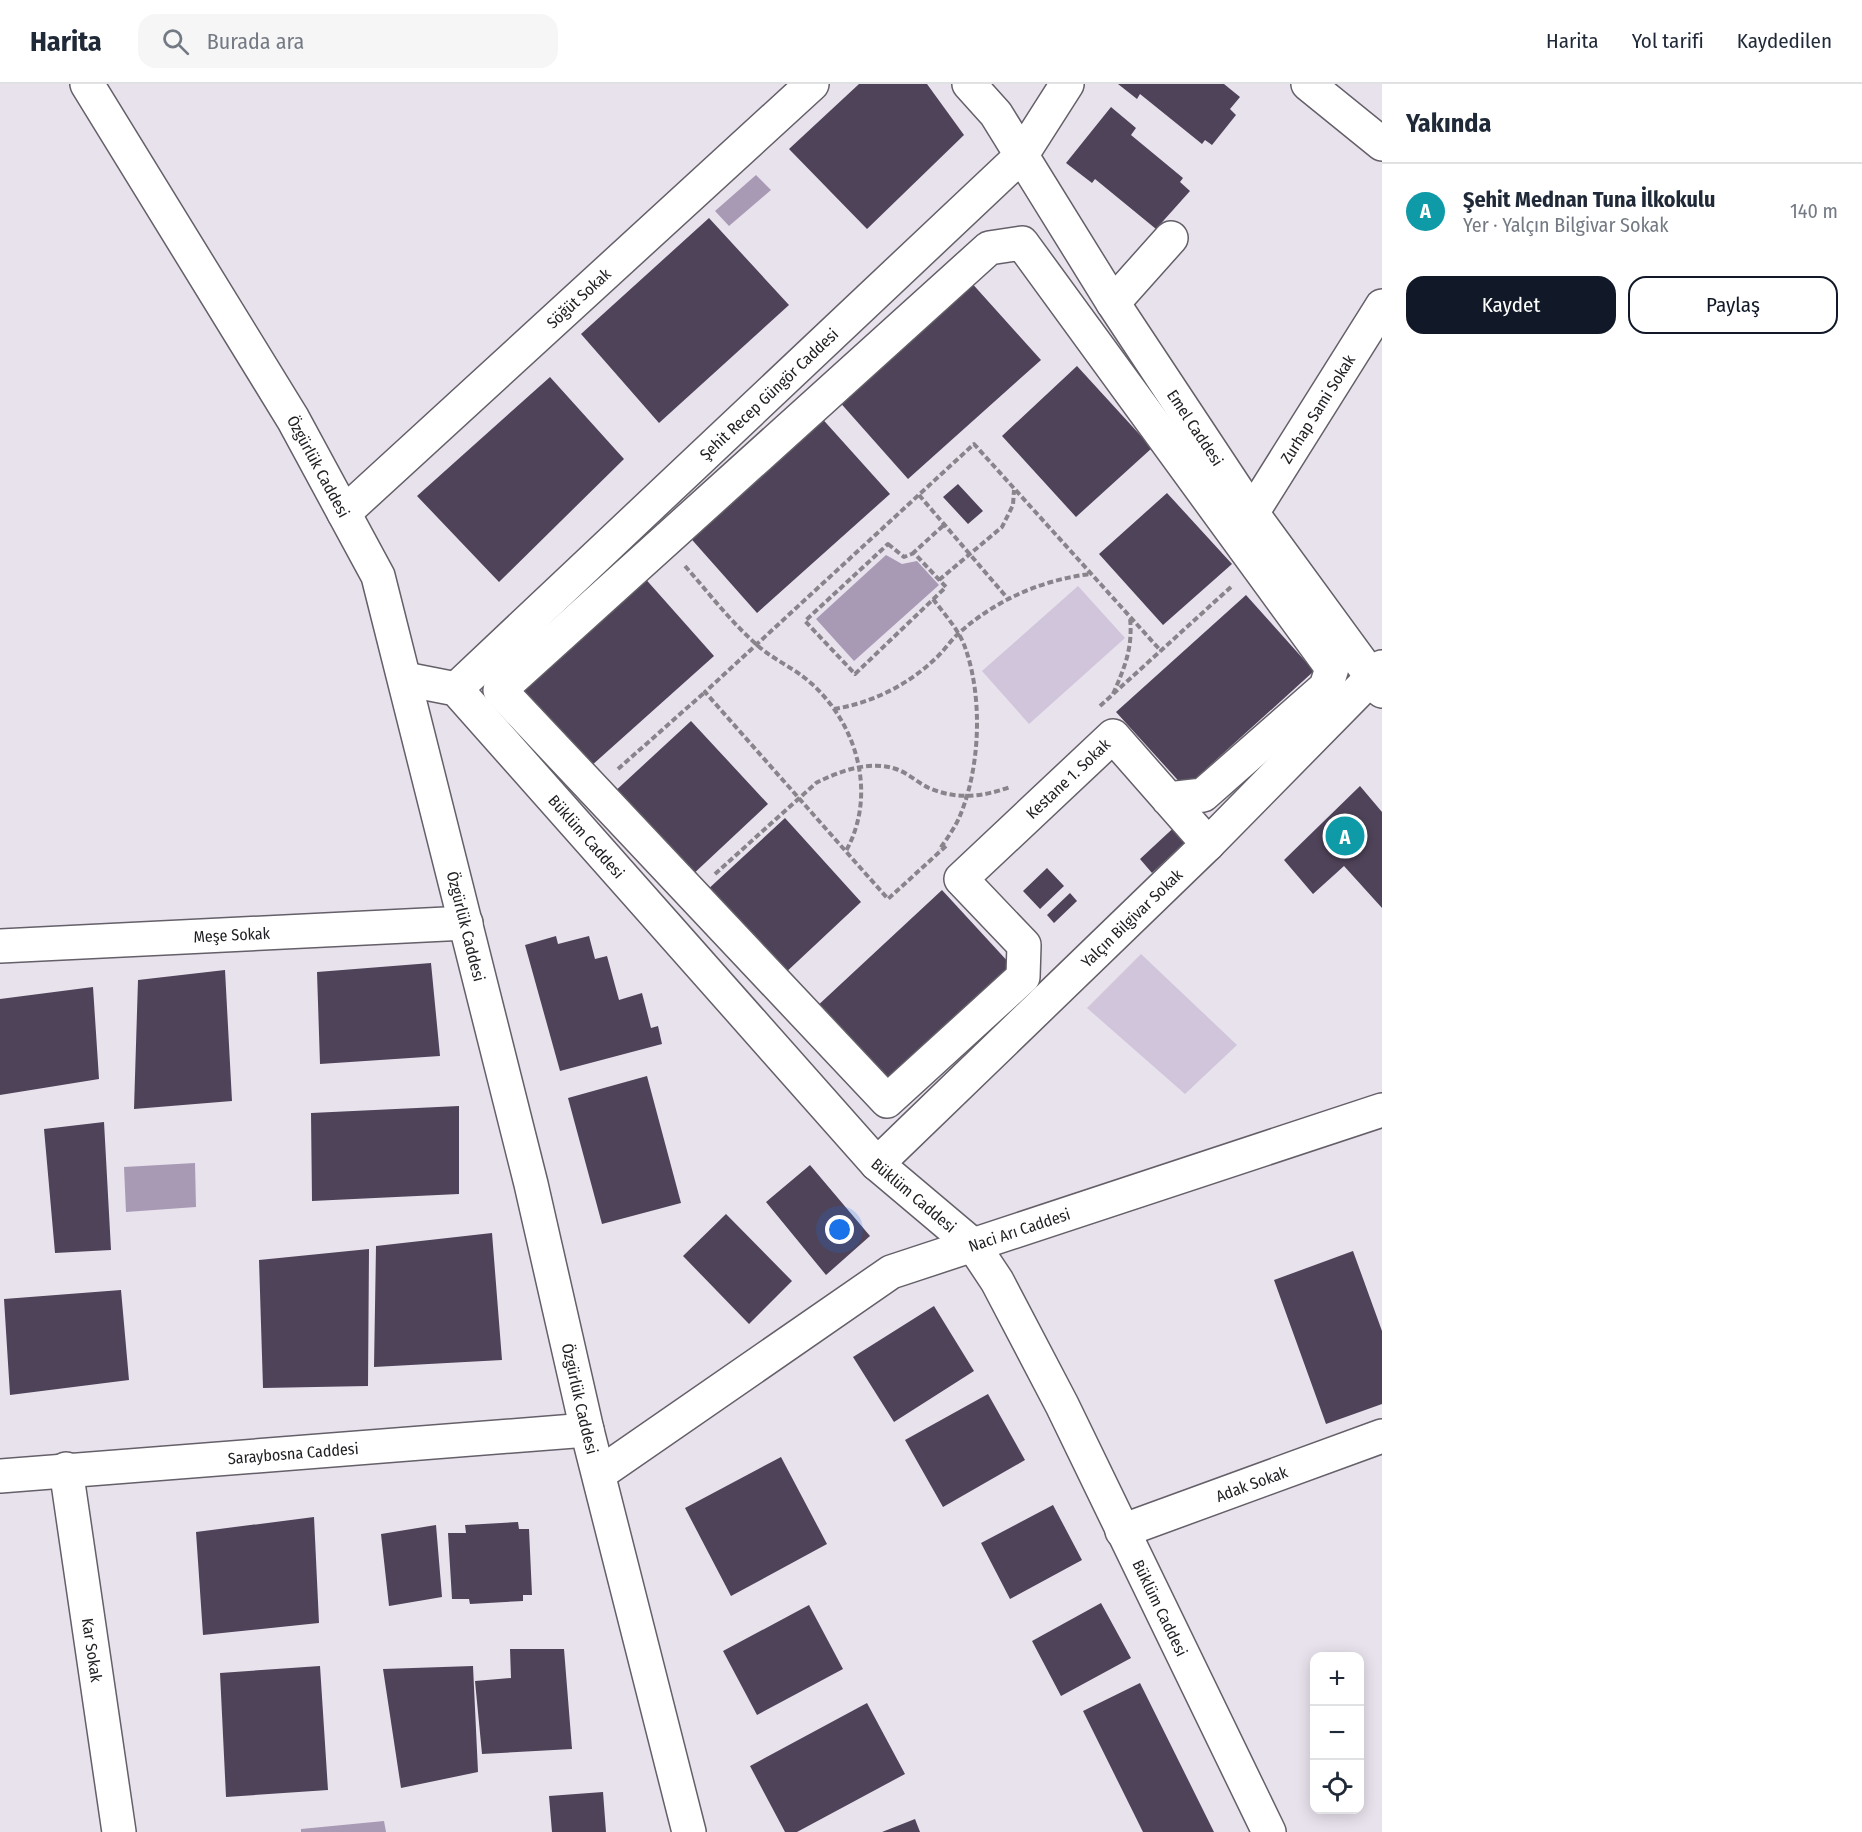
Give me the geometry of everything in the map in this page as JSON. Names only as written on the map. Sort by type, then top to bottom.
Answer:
[{"type":"street","name":"Özgürlük Caddesi","points":[[87,84],[279,396],[378,576],[466,923],[588,1430],[689,1832]]},
{"type":"street","name":"Söğüt Sokak","points":[[344,513],[812,84]]},
{"type":"street","name":"Emel Caddesi","points":[[969,84],[996,114],[1113,303],[1252,513],[1379,679]]},
{"type":"street","name":"Şehit Recep Güngör Caddesi","points":[[456,689],[1021,156],[1067,84]]},
{"type":"street","points":[[1308,84],[1382,144]]},
{"type":"street","points":[[1113,303],[1171,238]]},
{"type":"street","name":"Kestane 1. Sokak","points":[[1022,243],[1332,668],[1326,687],[1203,795],[1168,799],[1113,736],[961,879],[1024,945],[1023,977],[887,1101],[500,690],[990,248],[1022,243]]},
{"type":"street","name":"Zurhap Sami Sokak","points":[[1252,513],[1382,306]]},
{"type":"street","points":[[405,679],[456,689]]},
{"type":"street","name":"Yalçın Bilgivar Sokak","points":[[877,1164],[1379,679]]},
{"type":"street","name":"Büklüm Caddesi","points":[[456,689],[877,1164],[973,1245],[997,1281],[1062,1405],[1269,1832]]},
{"type":"street","points":[[1168,799],[1208,844]]},
{"type":"street","name":"Meşe Sokak","points":[[0,946],[466,923]]},
{"type":"street","name":"Naci Arı Caddesi","points":[[599,1474],[891,1272],[1382,1110]]},
{"type":"street","name":"Saraybosna Caddesi","points":[[0,1476],[66,1469],[588,1430]]},
{"type":"street","name":"Adak Sokak","points":[[1122,1531],[1382,1436]]},
{"type":"street","name":"Kar Sokak","points":[[66,1469],[119,1832]]},
{"type":"path","points":[[614,773],[757,645],[974,444],[1161,651]]},
{"type":"path","points":[[939,580],[1002,527],[1013,505],[1015,489]]},
{"type":"path","points":[[919,495],[1009,600]]},
{"type":"path","points":[[912,555],[945,524]]},
{"type":"path","points":[[888,544],[904,556],[914,553],[939,580],[946,587],[855,674],[805,621],[888,544]]},
{"type":"path","points":[[685,566],[757,645],[813,685],[834,709],[853,744],[862,796],[859,820],[845,851]]},
{"type":"path","points":[[834,709],[872,699],[900,686],[938,657],[959,633],[1009,600],[1037,585],[1059,578],[1091,573]]},
{"type":"path","points":[[1096,710],[1235,583]]},
{"type":"path","points":[[933,599],[959,633],[966,649],[975,695],[973,767],[966,797],[959,819],[935,855]]},
{"type":"path","points":[[1113,695],[1129,657],[1132,637],[1130,617]]},
{"type":"path","points":[[705,692],[888,899],[960,833]]},
{"type":"path","points":[[713,876],[798,798],[825,778],[858,768],[896,769],[928,788],[966,797],[983,796],[1011,787]]},
{"type":"path","points":[[1002,795],[1019,779]]},
{"type":"shaded area","points":[[756,175],[771,190],[729,226],[715,211]]},
{"type":"shaded area","points":[[886,555],[902,564],[917,561],[939,585],[854,661],[816,619]]},
{"type":"shaded area","points":[[1078,586],[1125,638],[1029,724],[982,671]]},
{"type":"shaded area","points":[[1141,954],[1237,1045],[1185,1094],[1087,1008]]},
{"type":"shaded area","points":[[195,1163],[196,1207],[126,1212],[124,1167]]},
{"type":"shaded area","points":[[384,1821],[386,1832],[301,1832],[301,1829]]},
{"type":"building","points":[[859,84],[927,84],[964,135],[867,229],[789,149]]},
{"type":"building","points":[[1118,84],[1224,84],[1240,97],[1230,109],[1236,115],[1212,145],[1205,140],[1202,144],[1140,94],[1137,99]]},
{"type":"building","points":[[1111,107],[1136,128],[1131,135],[1183,178],[1180,182],[1190,191],[1156,229],[1095,179],[1092,183],[1066,163]]},
{"type":"building","points":[[709,218],[789,305],[659,423],[581,334]]},
{"type":"building","points":[[969,280],[1041,360],[908,479],[837,399]]},
{"type":"building","points":[[1077,366],[1152,448],[1076,517],[1002,436]]},
{"type":"building","points":[[550,377],[624,459],[499,582],[417,496]]},
{"type":"building","points":[[818,414],[890,494],[757,613],[686,533]]},
{"type":"building","points":[[958,484],[983,511],[968,524],[943,497]]},
{"type":"building","points":[[1167,493],[1232,564],[1163,625],[1099,554]]},
{"type":"building","points":[[642,575],[714,656],[581,775],[509,694]]},
{"type":"building","points":[[1246,595],[1314,671],[1185,788],[1116,712]]},
{"type":"building","points":[[691,721],[768,804],[689,878],[612,794]]},
{"type":"building","points":[[1360,786],[1382,812],[1382,908],[1344,866],[1313,894],[1284,860]]},
{"type":"building","points":[[785,818],[861,902],[782,976],[705,892]]},
{"type":"building","points":[[1182,820],[1194,834],[1152,873],[1140,859]]},
{"type":"building","points":[[1047,868],[1064,886],[1040,909],[1023,891]]},
{"type":"building","points":[[942,890],[1011,965],[883,1084],[814,1009]]},
{"type":"building","points":[[1070,893],[1077,901],[1054,923],[1047,915]]},
{"type":"building","points":[[556,936],[558,944],[589,936],[595,959],[607,956],[619,1000],[642,993],[651,1028],[658,1026],[662,1044],[560,1071],[525,945]]},
{"type":"building","points":[[431,963],[440,1056],[320,1064],[317,972]]},
{"type":"building","points":[[225,970],[232,1101],[134,1109],[138,980]]},
{"type":"building","points":[[93,987],[99,1079],[0,1095],[0,999]]},
{"type":"building","points":[[647,1076],[681,1203],[602,1224],[568,1098]]},
{"type":"building","points":[[459,1106],[459,1194],[312,1201],[311,1113]]},
{"type":"building","points":[[104,1122],[111,1250],[55,1253],[44,1129]]},
{"type":"building","points":[[810,1165],[870,1236],[826,1275],[766,1202]]},
{"type":"building","points":[[726,1214],[792,1281],[749,1324],[683,1256]]},
{"type":"building","points":[[492,1233],[502,1360],[374,1367],[376,1246]]},
{"type":"building","points":[[369,1249],[368,1386],[263,1388],[259,1260]]},
{"type":"building","points":[[1353,1251],[1382,1331],[1382,1404],[1326,1424],[1274,1280]]},
{"type":"building","points":[[121,1290],[129,1380],[10,1395],[4,1299]]},
{"type":"building","points":[[934,1306],[974,1371],[894,1422],[853,1357]]},
{"type":"building","points":[[988,1394],[1025,1460],[943,1507],[905,1440]]},
{"type":"building","points":[[781,1457],[827,1544],[731,1596],[685,1508]]},
{"type":"building","points":[[1053,1505],[1082,1560],[1010,1599],[981,1543]]},
{"type":"building","points":[[314,1517],[319,1623],[203,1635],[196,1532]]},
{"type":"building","points":[[518,1522],[519,1529],[529,1529],[532,1595],[523,1595],[523,1601],[470,1604],[469,1599],[452,1599],[448,1533],[466,1533],[465,1525]]},
{"type":"building","points":[[436,1525],[442,1597],[389,1606],[381,1534]]},
{"type":"building","points":[[1101,1603],[1131,1658],[1061,1696],[1032,1641]]},
{"type":"building","points":[[809,1605],[843,1669],[757,1715],[723,1651]]},
{"type":"building","points":[[510,1649],[564,1649],[572,1749],[482,1754],[475,1681],[511,1678]]},
{"type":"building","points":[[320,1666],[328,1790],[226,1797],[220,1673]]},
{"type":"building","points":[[473,1666],[478,1772],[401,1788],[383,1669]]},
{"type":"building","points":[[1140,1683],[1214,1832],[1143,1832],[1083,1711]]},
{"type":"building","points":[[867,1703],[905,1774],[797,1832],[785,1832],[750,1766]]},
{"type":"building","points":[[603,1792],[606,1832],[552,1832],[549,1796]]},
{"type":"building","points":[[915,1819],[920,1832],[882,1832]]},
{"type":"place","name":"Şehit Mednan Tuna İlkokulu","points":[[1345,836]]}]
